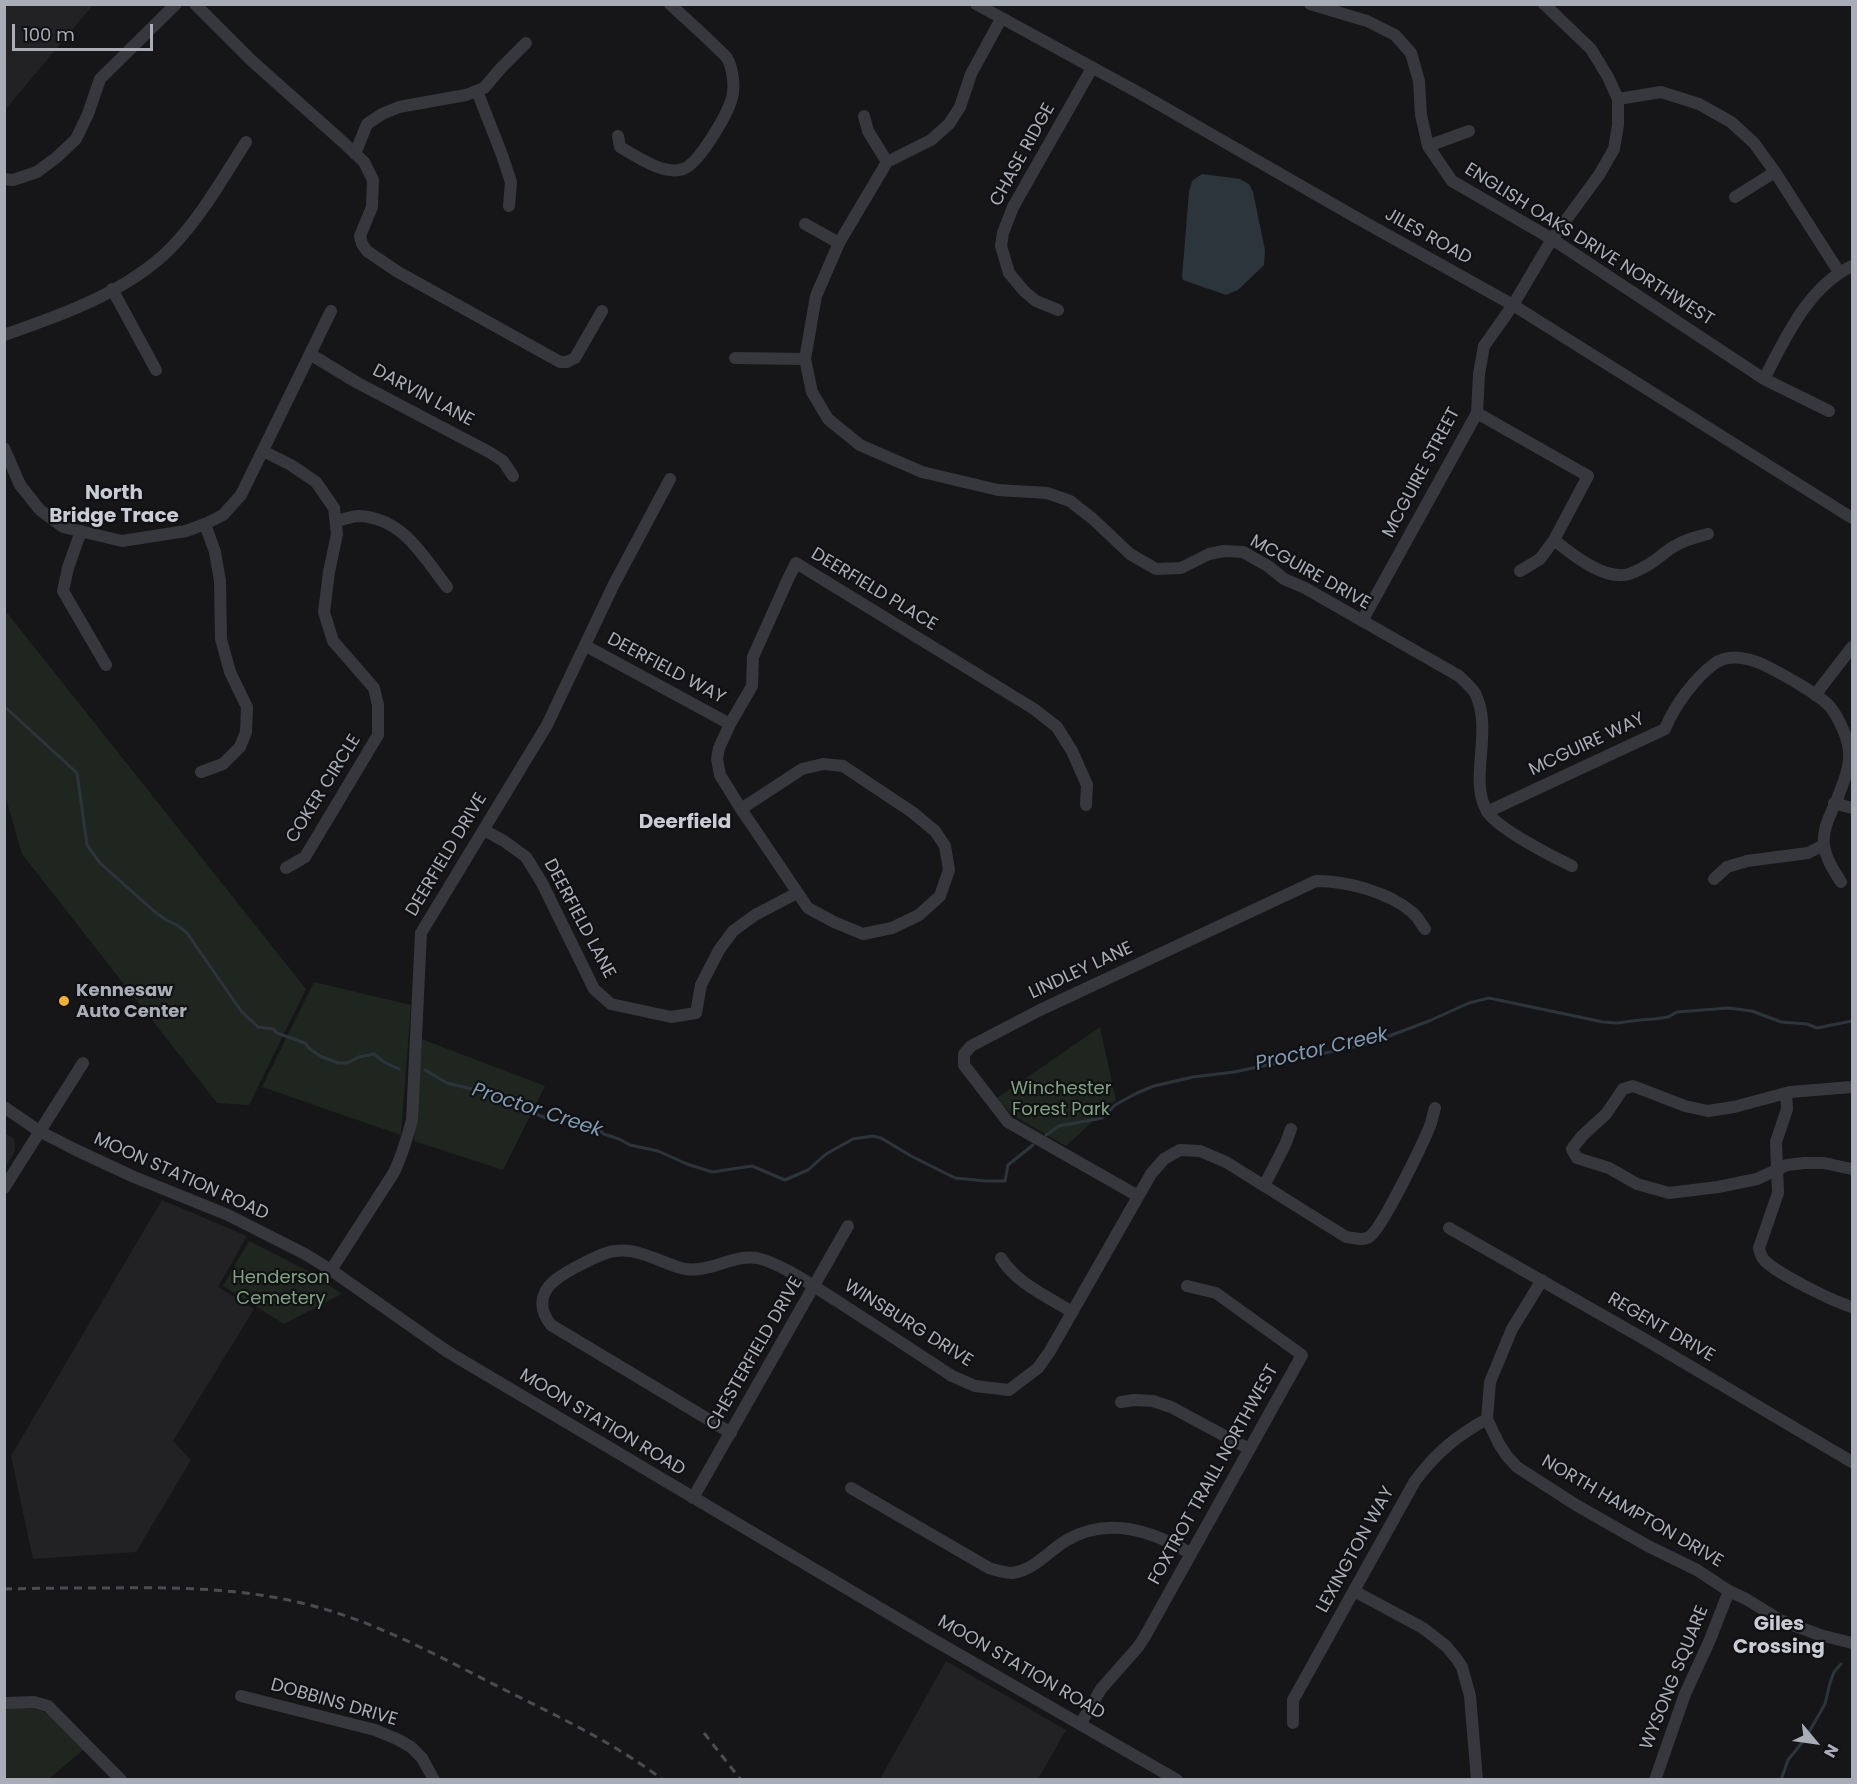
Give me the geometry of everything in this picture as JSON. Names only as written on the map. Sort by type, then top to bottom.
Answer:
[{"type":"street","points":[[4,179],[13,180],[37,172],[76,139],[88,114],[100,79],[176,4]]},
{"type":"street","points":[[195,4],[252,61],[364,162],[373,180],[372,207],[360,236],[367,251],[398,272],[560,362],[567,362],[575,357],[602,311]]},
{"type":"street","points":[[618,136],[620,147],[645,161],[666,170],[683,170],[695,162],[716,131],[732,98],[733,77],[727,58],[670,4]]},
{"type":"street","name":"JILES ROAD","points":[[976,4],[1239,149],[1513,305],[1852,518]]},
{"type":"street","name":"ENGLISH OAKS DRIVE NORTHWEST","points":[[1310,4],[1367,21],[1395,35],[1411,53],[1419,81],[1420,115],[1428,146],[1452,181],[1552,239],[1764,379],[1829,411]]},
{"type":"street","points":[[1544,4],[1591,49],[1618,99],[1661,93],[1699,104],[1731,122],[1754,143],[1839,272]]},
{"type":"street","points":[[864,116],[868,131],[887,162],[931,140],[949,124],[960,108],[971,75],[1001,19]]},
{"type":"street","points":[[355,154],[367,124],[381,114],[399,107],[466,96],[484,88],[526,43]]},
{"type":"street","name":"CHASE RIDGE","points":[[1058,310],[1036,301],[1024,291],[1009,273],[1001,246],[1003,233],[1013,207],[1092,68]]},
{"type":"street","points":[[477,91],[511,182],[509,206]]},
{"type":"street","name":"MCGUIRE STREET","points":[[1362,621],[1477,413],[1479,374],[1484,346],[1513,305],[1552,239],[1599,176],[1614,149],[1618,125],[1618,99]]},
{"type":"street","points":[[1428,146],[1469,131]]},
{"type":"street","points":[[4,335],[112,289],[147,269],[171,248],[197,218],[246,142]]},
{"type":"street","name":"MCGUIRE DRIVE","points":[[887,162],[839,243],[816,296],[805,359],[812,392],[828,419],[860,445],[922,472],[998,490],[1047,493],[1070,501],[1130,554],[1156,569],[1181,568],[1209,554],[1224,551],[1244,552],[1268,566],[1284,579],[1305,588],[1460,676],[1475,693],[1482,720],[1483,744],[1479,781],[1487,812]]},
{"type":"street","points":[[1735,197],[1774,172]]},
{"type":"street","points":[[805,224],[839,243]]},
{"type":"street","points":[[1764,379],[1810,300],[1839,272],[1852,266]]},
{"type":"street","points":[[112,289],[156,370]]},
{"type":"street","points":[[4,448],[20,485],[40,510],[63,527],[122,541],[186,531],[205,524],[223,515],[241,495],[331,311]]},
{"type":"street","name":"DARVIN LANE","points":[[310,354],[356,382],[489,452],[503,461],[513,476]]},
{"type":"street","points":[[735,358],[805,359]]},
{"type":"street","points":[[1477,413],[1588,476],[1554,540],[1540,559],[1521,571]]},
{"type":"street","name":"COKER CIRCLE","points":[[263,451],[291,465],[316,482],[334,508],[337,534],[324,612],[333,641],[374,688],[378,705],[378,735],[305,857],[286,868]]},
{"type":"street","name":"DEERFIELD DRIVE","points":[[331,1270],[399,1164],[412,1120],[421,933],[547,725],[614,584],[670,479]]},
{"type":"street","points":[[336,522],[358,516],[389,523],[411,539],[447,587]]},
{"type":"street","points":[[201,772],[223,764],[240,747],[246,732],[247,707],[230,672],[221,639],[220,581],[215,552],[205,524]]},
{"type":"street","points":[[81,531],[68,568],[63,591],[106,665]]},
{"type":"street","points":[[1554,540],[1585,563],[1621,575],[1630,574],[1653,562],[1673,547],[1708,534]]},
{"type":"street","name":"DEERFIELD PLACE","points":[[741,809],[802,769],[823,764],[843,766],[912,812],[935,831],[945,846],[949,870],[940,896],[919,915],[892,928],[864,934],[808,908],[796,893],[741,809],[720,775],[717,759],[719,748],[752,686],[753,657],[796,563],[1035,709],[1057,727],[1072,751],[1087,785],[1086,805]]},
{"type":"street","name":"DEERFIELD WAY","points":[[586,646],[730,724]]},
{"type":"street","points":[[1815,695],[1852,647]]},
{"type":"street","name":"MCGUIRE WAY","points":[[1487,812],[1665,729],[1670,716],[1702,673],[1720,660],[1738,658],[1759,662],[1831,707],[1848,745],[1849,761],[1845,777],[1829,813],[1824,845]]},
{"type":"street","points":[[1834,803],[1852,808]]},
{"type":"street","points":[[1487,812],[1500,825],[1572,866]]},
{"type":"street","name":"DEERFIELD LANE","points":[[484,830],[526,857],[542,883],[594,989],[611,1004],[661,1015],[671,1017],[696,1013],[701,984],[732,931],[755,915],[796,893]]},
{"type":"street","points":[[1714,879],[1727,867],[1746,861],[1808,853],[1824,845],[1828,861],[1841,882]]},
{"type":"street","name":"LINDLEY LANE","points":[[1138,1196],[1008,1122],[964,1065],[964,1054],[971,1046],[1040,1010],[1316,881],[1331,881],[1360,887],[1394,900],[1414,914],[1425,928]]},
{"type":"street","points":[[4,1188],[83,1063]]},
{"type":"street","points":[[1852,1087],[1786,1093],[1734,1107],[1708,1111],[1685,1106],[1633,1086],[1623,1089],[1606,1114],[1582,1136],[1572,1149],[1577,1158],[1609,1168],[1637,1184],[1669,1193],[1757,1179],[1787,1165],[1824,1163],[1852,1169]]},
{"type":"street","points":[[1786,1093],[1787,1109],[1776,1142],[1778,1193],[1759,1248],[1760,1255],[1793,1278],[1836,1302],[1852,1307]]},
{"type":"street","name":"MOON STATION ROAD","points":[[4,1107],[39,1131],[105,1164],[252,1226],[331,1270],[448,1352],[932,1639],[1177,1779]]},
{"type":"street","name":"WINSBURG DRIVE","points":[[731,1433],[551,1325],[543,1312],[542,1304],[543,1294],[548,1287],[559,1277],[603,1254],[614,1251],[635,1252],[686,1269],[756,1258],[768,1261],[814,1286],[952,1376],[975,1386],[1009,1390],[1038,1368],[1050,1351],[1151,1174],[1164,1159],[1180,1150],[1200,1151],[1226,1162],[1346,1237],[1356,1239],[1369,1237],[1378,1228],[1391,1205],[1430,1126],[1435,1108]]},
{"type":"street","points":[[1264,1185],[1291,1129]]},
{"type":"street","name":"CHESTERFIELD DRIVE","points":[[693,1498],[848,1226]]},
{"type":"street","name":"REGENT DRIVE","points":[[1449,1228],[1852,1462]]},
{"type":"street","points":[[1001,1258],[1019,1279],[1072,1312]]},
{"type":"street","points":[[1487,1419],[1490,1382],[1512,1329],[1542,1280]]},
{"type":"street","name":"FOXTROT TRAILL NORTHWEST","points":[[1081,1723],[1101,1689],[1138,1647],[1302,1354],[1216,1293],[1187,1286]]},
{"type":"street","points":[[1121,1402],[1154,1401],[1171,1407],[1249,1449]]},
{"type":"street","name":"NORTH HAMPTON DRIVE","points":[[1487,1419],[1499,1444],[1517,1467],[1576,1505],[1648,1546],[1697,1570],[1782,1621],[1820,1635],[1852,1642]]},
{"type":"street","name":"LEXINGTON WAY","points":[[1293,1723],[1293,1700],[1415,1481],[1428,1464],[1448,1445],[1487,1419]]},
{"type":"street","points":[[851,1488],[989,1568],[1011,1573],[1034,1565],[1067,1540],[1094,1528],[1118,1527],[1143,1531],[1171,1541],[1191,1553]]},
{"type":"street","name":"WYSONG SQUARE","points":[[1655,1779],[1685,1694],[1729,1591]]},
{"type":"street","points":[[1354,1592],[1423,1628],[1446,1646],[1462,1667],[1470,1696],[1477,1779]]},
{"type":"street","name":"DOBBINS DRIVE","points":[[241,1696],[375,1730],[397,1739],[411,1747],[422,1758],[434,1779]]},
{"type":"street","points":[[4,1702],[34,1702],[48,1706],[121,1779]]},
{"type":"shaded area","points":[[4,5],[93,5],[5,110],[4,109]]},
{"type":"shaded area","points":[[1202,174],[1240,179],[1249,184],[1253,192],[1265,250],[1264,265],[1238,290],[1226,295],[1183,280],[1182,277],[1189,192],[1192,181]]},
{"type":"shaded area","points":[[5,1133],[14,1139],[15,1151],[5,1168]]},
{"type":"shaded area","points":[[162,1200],[247,1236],[218,1287],[254,1309],[173,1441],[191,1460],[136,1552],[33,1559],[11,1456]]},
{"type":"shaded area","points":[[946,1661],[1066,1730],[1038,1779],[880,1779]]},
{"type":"green space","points":[[4,609],[306,989],[249,1105],[217,1103],[22,854],[5,795]]},
{"type":"green space","points":[[314,982],[411,1005],[401,1135],[262,1087]]},
{"type":"green space","name":"Winchester Forest Park","points":[[1100,1027],[1116,1100],[1066,1146],[1012,1115],[997,1098]]},
{"type":"green space","points":[[419,1038],[545,1086],[503,1170],[414,1141]]},
{"type":"green space","name":"Henderson Cemetery","points":[[249,1241],[304,1269],[342,1294],[284,1324],[223,1286]]},
{"type":"green space","points":[[4,1708],[33,1709],[48,1714],[65,1728],[83,1750],[49,1779],[5,1779]]},
{"type":"waterway","name":"Proctor Creek","points":[[4,706],[77,773],[87,845],[100,863],[155,912],[187,933],[241,1011],[258,1027],[273,1029],[277,1033],[305,1043],[320,1056],[338,1063],[347,1063],[359,1057],[374,1054],[399,1069]]},
{"type":"waterway","name":"Proctor Creek","points":[[1046,1135],[1059,1126],[1102,1118],[1115,1105],[1154,1086],[1368,1044],[1469,1003],[1489,998],[1617,1023],[1668,1017],[1677,1012],[1728,1008],[1752,1011],[1781,1022],[1807,1024],[1817,1028],[1852,1021]]},
{"type":"waterway","name":"Proctor Creek","points":[[425,1070],[447,1083],[497,1095],[506,1105],[519,1107],[546,1118],[591,1124],[604,1134],[630,1145],[658,1151],[712,1172],[752,1166],[785,1180],[808,1170],[826,1154],[853,1139],[873,1136],[881,1138],[955,1178],[1005,1181],[1008,1165],[1033,1145]]},
{"type":"waterway","points":[[1781,1780],[1788,1760],[1805,1739],[1825,1704],[1834,1672],[1841,1664]]},
{"type":"railway","points":[[4,1589],[214,1590],[266,1596],[317,1607],[367,1624],[439,1656],[588,1732],[663,1780]]},
{"type":"railway","points":[[704,1733],[741,1780]]},
{"type":"place","name":"Kennesaw Auto Center","points":[[64,1001]]},
{"type":"district","name":"North Bridge Trace","points":[[114,506]]},
{"type":"district","name":"Deerfield","points":[[685,823]]},
{"type":"district","name":"Giles Crossing","points":[[1779,1636]]}]
